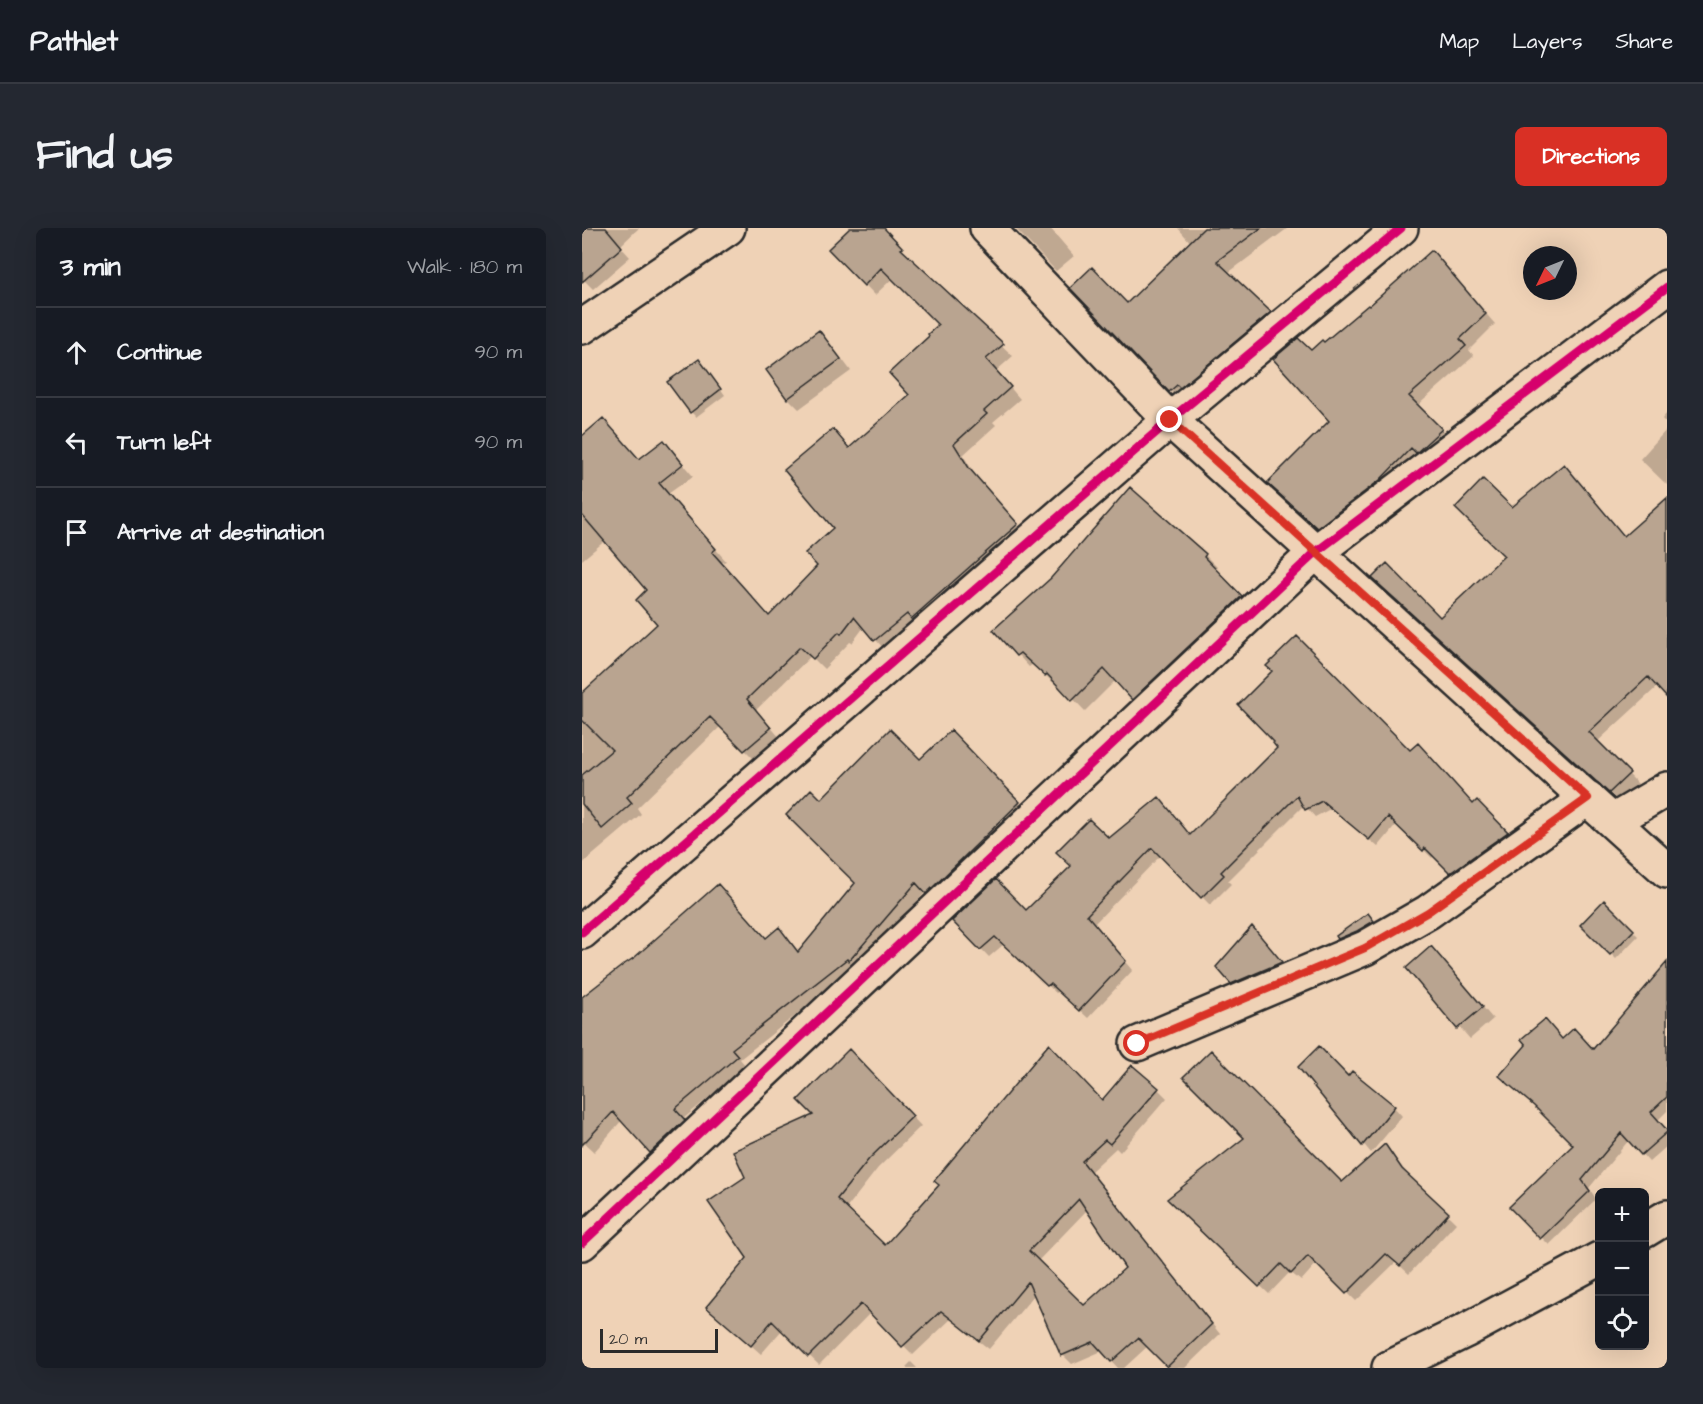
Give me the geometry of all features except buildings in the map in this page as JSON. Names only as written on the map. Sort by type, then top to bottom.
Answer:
[{"type":"street","points":[[582,327],[728,228]]},
{"type":"street","points":[[987,228],[1170,420],[1667,871]]},
{"type":"street","points":[[582,932],[1170,420],[1401,228]]},
{"type":"street","points":[[582,1243],[1316,552],[1667,287]]},
{"type":"street","points":[[1613,821],[1667,789]]},
{"type":"street","points":[[1137,1044],[1365,948],[1428,912],[1588,798]]},
{"type":"street","points":[[1649,1228],[1667,1217]]},
{"type":"street","points":[[1389,1368],[1466,1331],[1595,1261]]},
{"type":"cycle path","points":[[582,932],[1170,420],[1401,228]]},
{"type":"cycle path","points":[[582,1243],[1316,552],[1667,287]]},
{"type":"route","points":[[1137,1044],[1365,948],[1428,912],[1588,798],[1170,420]]}]
